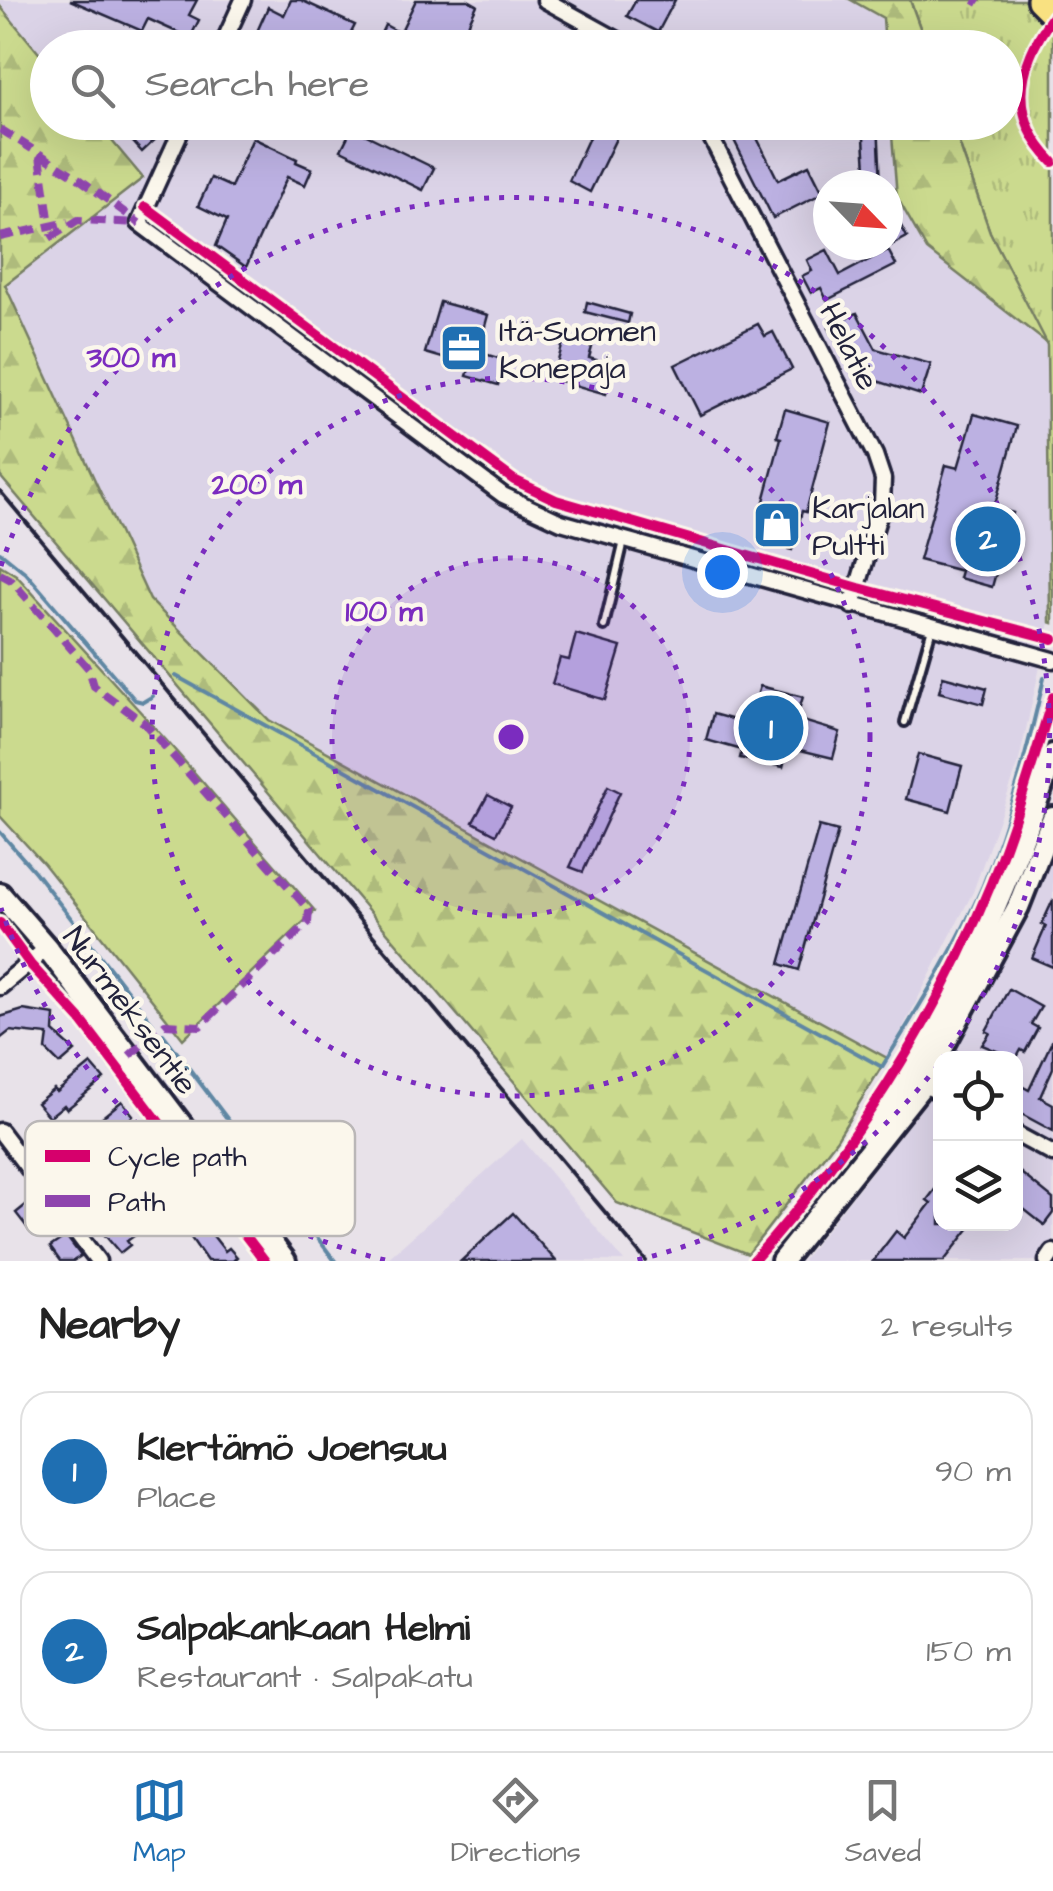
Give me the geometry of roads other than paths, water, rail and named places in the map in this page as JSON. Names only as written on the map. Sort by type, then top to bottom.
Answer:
[{"type":"highway","points":[[1040,0],[1053,13]]},
{"type":"main road","points":[[924,1084],[939,1023],[1003,888],[1053,754]]},
{"type":"main road","points":[[782,1261],[924,1084],[1018,907],[1053,818]]},
{"type":"main road","name":"Nurmeksentie","points":[[0,894],[47,948],[179,1121]]},
{"type":"main road","name":"Nurmeksentie","points":[[266,1236],[285,1261]]},
{"type":"street","points":[[230,30],[244,0]]},
{"type":"street","points":[[545,0],[599,30]]},
{"type":"street","points":[[177,140],[139,223],[503,495],[561,522],[1053,660]]},
{"type":"street","name":"Helatie","points":[[712,140],[876,455],[883,479],[882,505],[852,606]]},
{"type":"street","points":[[0,987],[47,948]]},
{"type":"street","points":[[0,1130],[25,1163]]},
{"type":"street","points":[[1023,1138],[1053,1154]]},
{"type":"street","points":[[79,1236],[98,1261]]},
{"type":"street","points":[[1046,1261],[1053,1252]]},
{"type":"lane","points":[[604,626],[625,540]]},
{"type":"lane","points":[[905,722],[933,627]]},
{"type":"waterway","points":[[0,552],[26,573],[135,700],[143,702],[153,696]]},
{"type":"waterway","points":[[176,676],[882,1067],[949,955],[983,885],[1018,783],[1044,678]]},
{"type":"waterway","points":[[0,832],[153,1024]]},
{"type":"waterway","points":[[163,1034],[229,1121]]},
{"type":"waterway","points":[[316,1236],[335,1261]]},
{"type":"railway","points":[[0,491],[646,1261]]},
{"type":"place","name":"Itä-Suomen Konepaja","points":[[464,348]]},
{"type":"place","name":"Karjalan Pultti","points":[[777,525]]},
{"type":"place","name":"Salpakankaan Helmi","points":[[988,539]]},
{"type":"place","name":"KIertämö Joensuu","points":[[771,728]]}]
